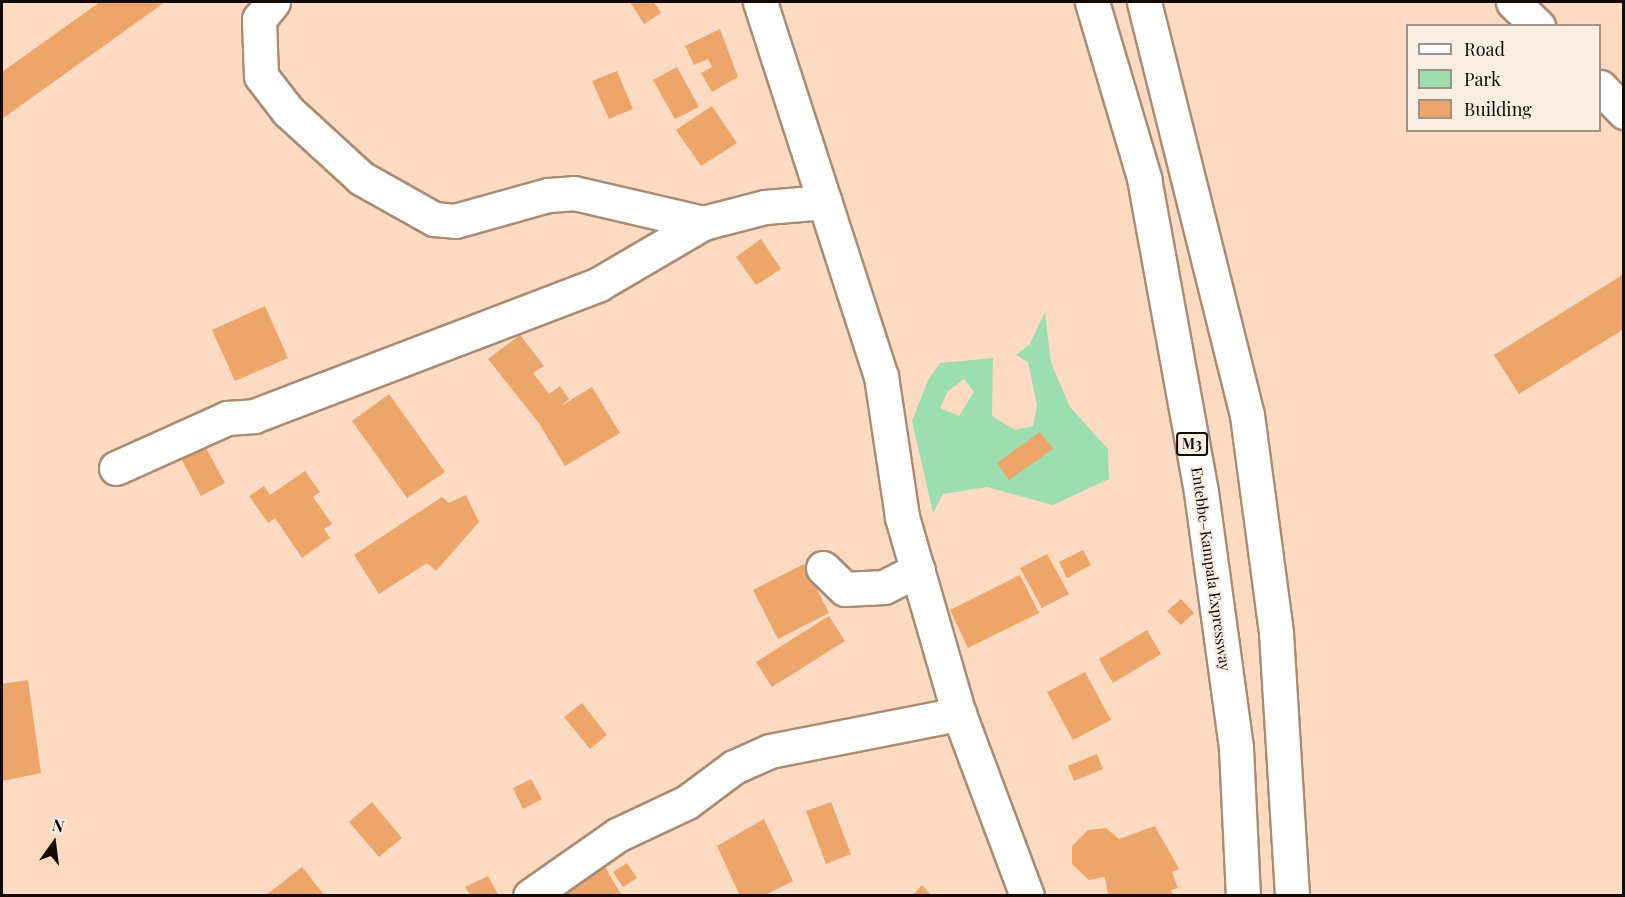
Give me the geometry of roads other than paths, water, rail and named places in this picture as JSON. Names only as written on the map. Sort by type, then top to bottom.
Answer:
[{"type":"main road","points":[[273,2],[259,19],[261,76],[288,111],[361,178],[434,219],[455,221],[548,195],[574,193],[703,223]]},
{"type":"main road","points":[[760,2],[881,376],[902,517],[959,714],[1027,896]]},
{"type":"main road","name":"Entebbe–Kampala Expressway","points":[[1092,2],[1144,178],[1201,492],[1236,748],[1243,896]]},
{"type":"main road","points":[[1144,2],[1247,415],[1276,633],[1292,896]]},
{"type":"main road","points":[[1514,2],[1536,24]]},
{"type":"main road","points":[[1601,89],[1623,111]]},
{"type":"main road","points":[[116,468],[227,418],[254,416],[599,284],[703,223],[765,207],[825,202]]},
{"type":"main road","points":[[823,568],[845,590],[884,586],[918,570]]},
{"type":"main road","points":[[530,896],[617,835],[687,802],[734,767],[770,751],[959,714]]}]
